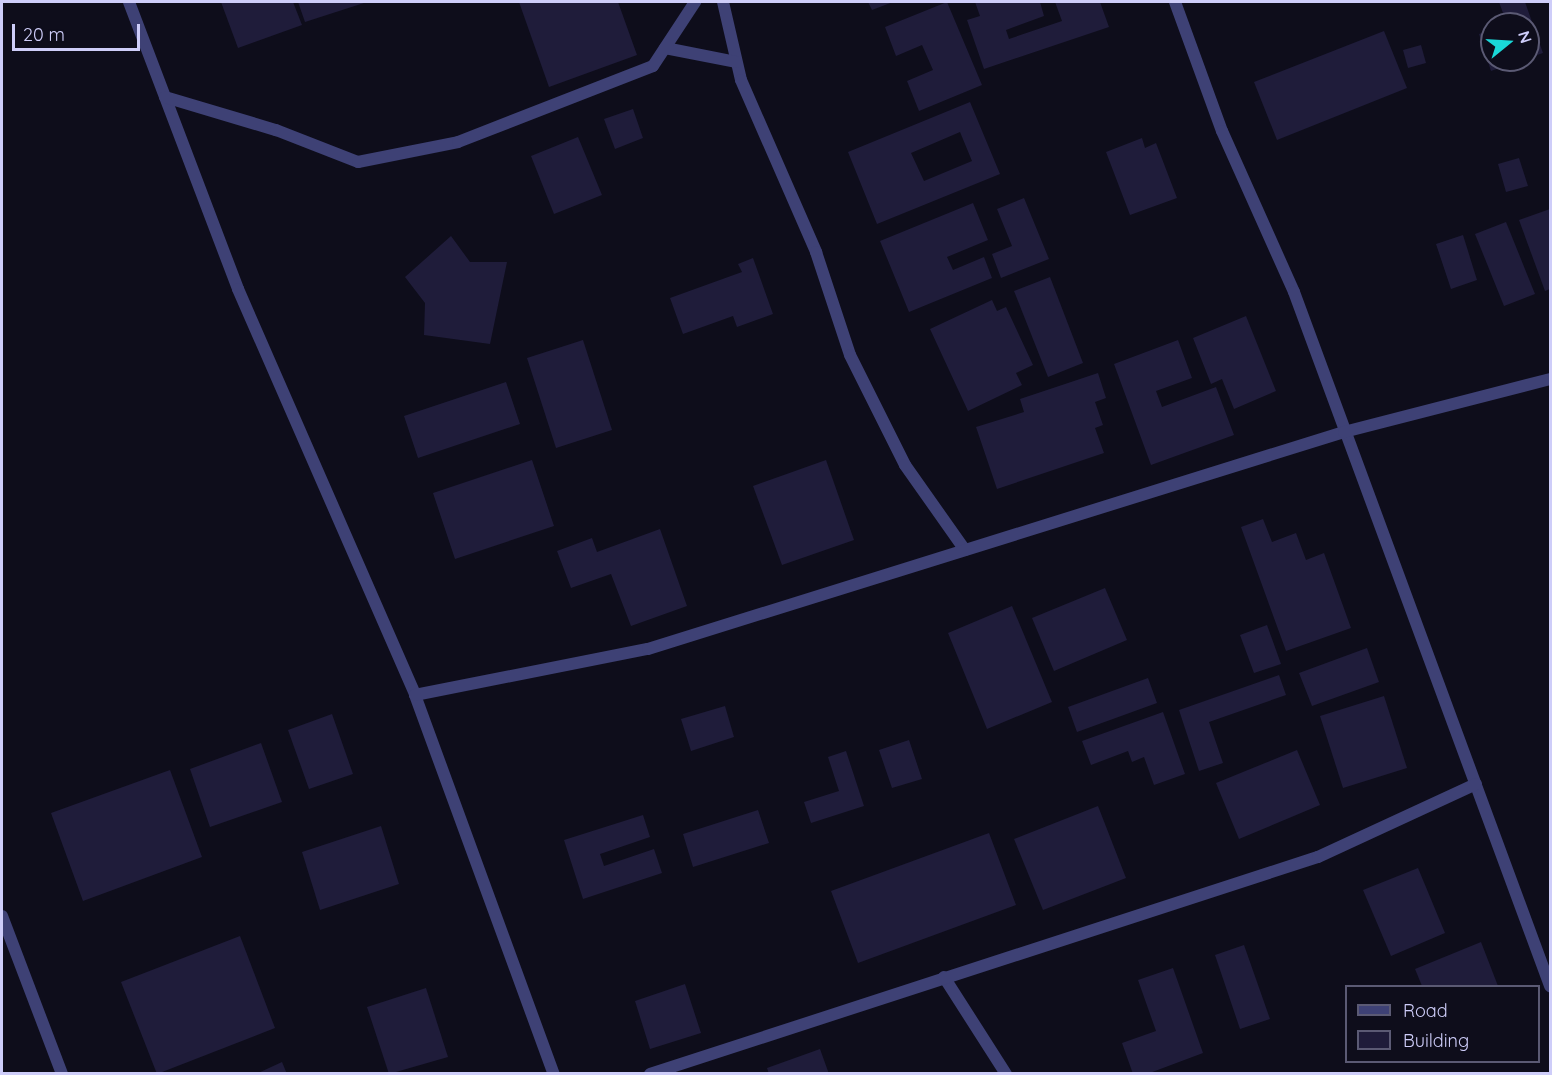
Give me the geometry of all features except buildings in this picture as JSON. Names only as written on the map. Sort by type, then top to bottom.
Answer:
[{"type":"street","points":[[129,2],[238,289],[415,695],[554,1074]]},
{"type":"street","points":[[165,97],[276,130],[358,162],[458,142],[653,66],[695,2]]},
{"type":"street","points":[[723,2],[736,62],[816,252],[850,355],[905,465],[964,550]]},
{"type":"street","points":[[1175,2],[1222,131],[1294,292],[1551,986]]},
{"type":"street","points":[[665,48],[736,62]]},
{"type":"street","points":[[415,695],[648,650],[1344,432],[1551,379]]},
{"type":"street","points":[[650,1074],[1318,856],[1476,784]]},
{"type":"street","points":[[2,916],[62,1074]]},
{"type":"street","points":[[944,977],[1006,1074]]}]
